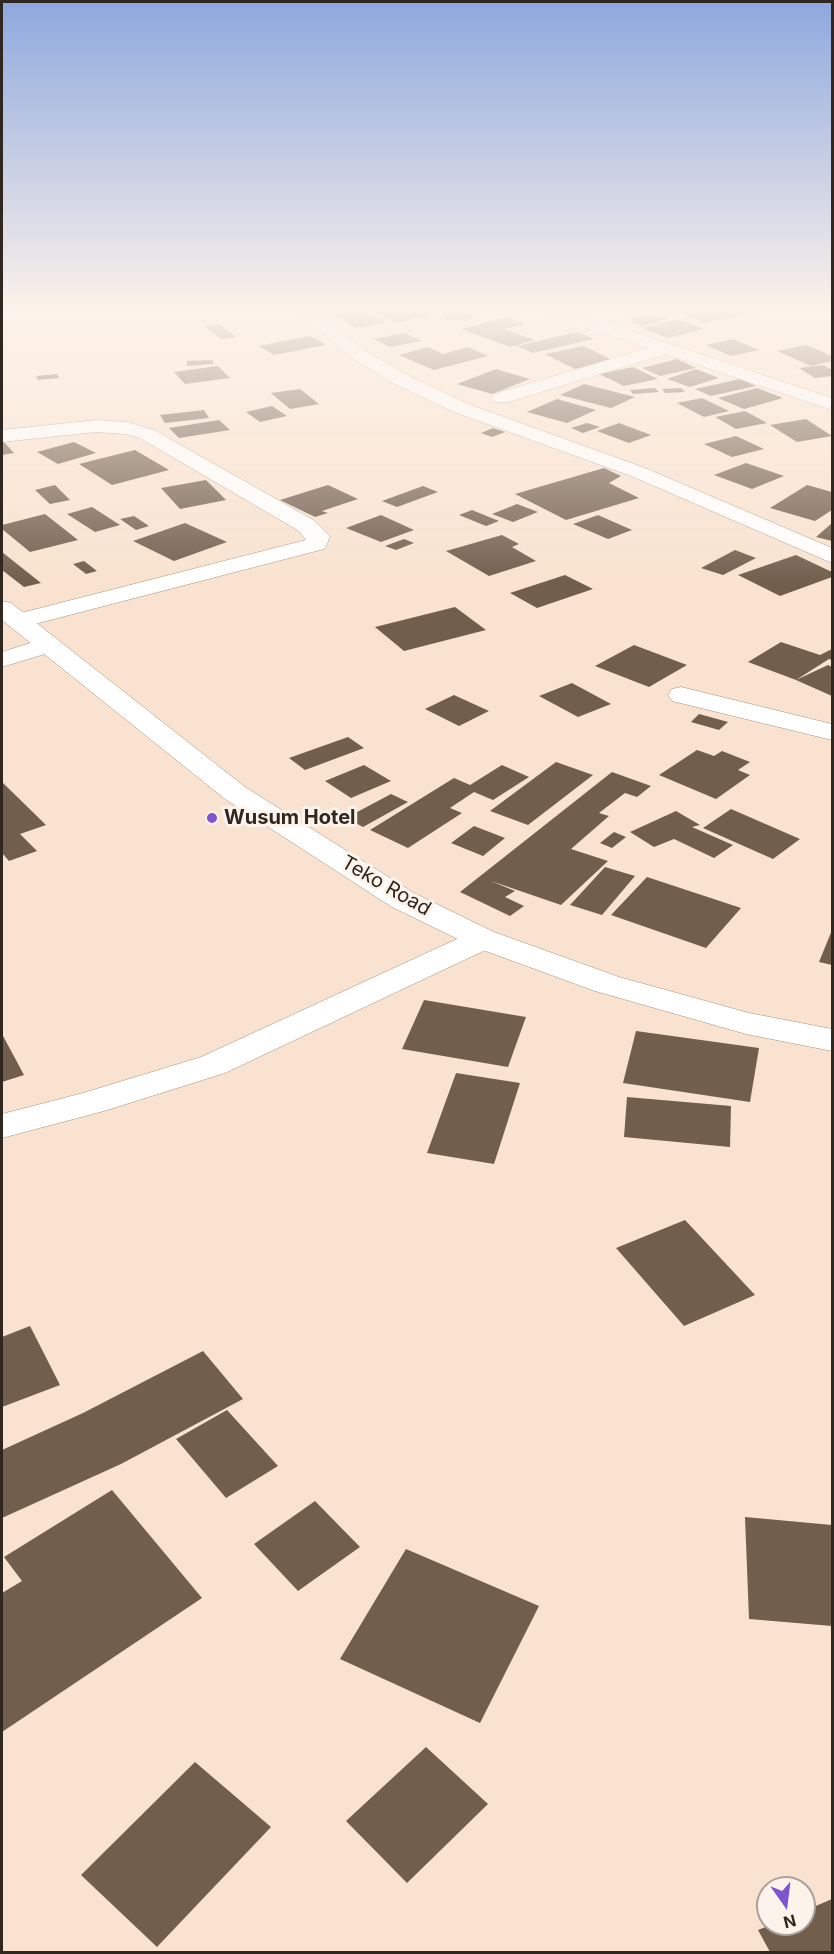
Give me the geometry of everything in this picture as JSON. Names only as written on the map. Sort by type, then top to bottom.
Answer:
[{"type":"street","points":[[449,402],[638,472],[832,556]]},
{"type":"street","points":[[2,436],[96,426],[127,428],[147,434],[307,526],[319,536],[316,544],[10,614]]},
{"type":"street","name":"Teko Road","points":[[10,614],[235,793],[403,900],[483,939],[607,984],[746,1023],[832,1040]]},
{"type":"street","points":[[2,660],[49,645]]},
{"type":"street","points":[[681,695],[832,732]]},
{"type":"street","points":[[2,1126],[91,1103],[213,1065],[483,939]]},
{"type":"building","points":[[282,402],[319,404],[290,409]]},
{"type":"building","points":[[550,402],[568,402],[596,410],[567,423],[527,412]]},
{"type":"building","points":[[588,402],[624,402],[611,408]]},
{"type":"building","points":[[711,402],[729,411],[704,417],[677,403]]},
{"type":"building","points":[[728,402],[768,402],[744,409]]},
{"type":"building","points":[[272,406],[287,416],[260,422],[246,412]]},
{"type":"building","points":[[204,410],[209,418],[165,423],[160,415]]},
{"type":"building","points":[[745,411],[767,423],[736,429],[715,417]]},
{"type":"building","points":[[806,419],[832,436],[797,442],[770,425]]},
{"type":"building","points":[[219,420],[230,430],[179,438],[169,428]]},
{"type":"building","points":[[587,423],[600,427],[583,433],[571,428]]},
{"type":"building","points":[[619,423],[651,435],[629,443],[597,431]]},
{"type":"building","points":[[493,428],[505,432],[492,437],[481,433]]},
{"type":"building","points":[[736,436],[764,449],[732,457],[704,444]]},
{"type":"building","points":[[2,442],[4,442],[14,453],[2,455]]},
{"type":"building","points":[[74,442],[96,453],[58,464],[37,452]]},
{"type":"building","points":[[135,450],[169,470],[112,485],[79,464]]},
{"type":"building","points":[[746,463],[784,476],[752,489],[714,475]]},
{"type":"building","points":[[604,468],[621,476],[609,483],[639,498],[566,520],[515,494]]},
{"type":"building","points":[[206,480],[226,500],[180,509],[161,488]]},
{"type":"building","points":[[55,485],[70,500],[50,504],[35,490]]},
{"type":"building","points":[[328,485],[358,499],[322,511],[328,513],[315,517],[280,500]]},
{"type":"building","points":[[807,485],[832,492],[832,510],[815,521],[770,508]]},
{"type":"building","points":[[423,486],[438,492],[397,507],[382,501]]},
{"type":"building","points":[[517,504],[538,512],[513,522],[492,514]]},
{"type":"building","points":[[92,507],[120,525],[95,532],[67,514]]},
{"type":"building","points":[[472,510],[499,521],[486,526],[459,515]]},
{"type":"building","points":[[45,514],[78,540],[30,552],[2,529],[2,525]]},
{"type":"building","points":[[381,515],[414,530],[381,542],[346,528]]},
{"type":"building","points":[[598,515],[632,530],[608,539],[573,524]]},
{"type":"building","points":[[134,516],[149,526],[136,530],[120,519]]},
{"type":"building","points":[[185,523],[227,542],[174,561],[133,541]]},
{"type":"building","points":[[832,523],[832,541],[816,537]]},
{"type":"building","points":[[502,535],[519,544],[512,547],[536,561],[489,576],[446,551]]},
{"type":"building","points":[[404,539],[414,543],[396,550],[385,546]]},
{"type":"building","points":[[735,550],[756,558],[723,575],[701,568]]},
{"type":"building","points":[[2,552],[41,583],[24,587],[2,570]]},
{"type":"building","points":[[796,555],[832,572],[832,577],[780,596],[738,575]]},
{"type":"building","points":[[84,561],[97,571],[86,574],[73,564]]},
{"type":"building","points":[[565,575],[593,589],[537,608],[510,593]]},
{"type":"building","points":[[455,607],[486,630],[404,651],[375,627]]},
{"type":"building","points":[[781,642],[820,655],[832,649],[832,660],[829,659],[796,680],[748,662]]},
{"type":"building","points":[[634,645],[687,665],[649,687],[595,666]]},
{"type":"building","points":[[828,665],[832,667],[832,696],[796,680]]},
{"type":"building","points":[[572,683],[611,704],[578,717],[539,696]]},
{"type":"building","points":[[454,695],[489,711],[459,726],[425,709]]},
{"type":"building","points":[[699,714],[728,722],[719,730],[691,722]]},
{"type":"building","points":[[348,737],[364,748],[305,770],[289,758]]},
{"type":"building","points":[[697,750],[714,756],[722,751],[750,762],[738,770],[750,775],[716,799],[659,775]]},
{"type":"building","points":[[556,762],[593,775],[528,825],[490,811]]},
{"type":"building","points":[[364,765],[391,781],[351,798],[325,781]]},
{"type":"building","points":[[502,765],[529,777],[493,800],[474,792],[450,808],[462,813],[408,848],[370,830],[454,778],[470,785]]},
{"type":"building","points":[[612,772],[651,786],[637,797],[625,793],[599,813],[609,816],[571,849],[608,861],[561,905],[491,881],[515,891],[505,897],[524,906],[510,916],[460,892]]},
{"type":"building","points":[[2,782],[46,825],[20,834],[37,851],[9,861],[2,853]]},
{"type":"building","points":[[391,794],[408,802],[363,827],[346,818]]},
{"type":"building","points":[[731,809],[800,839],[773,859],[703,828]]},
{"type":"building","points":[[676,811],[700,825],[692,827],[733,845],[714,858],[674,839],[654,847],[630,832]]},
{"type":"building","points":[[474,826],[505,838],[483,856],[451,843]]},
{"type":"building","points":[[614,832],[626,837],[612,848],[600,843]]},
{"type":"building","points":[[605,867],[635,876],[602,915],[570,905]]},
{"type":"building","points":[[647,877],[741,908],[706,948],[611,915]]},
{"type":"building","points":[[832,930],[832,965],[819,962]]},
{"type":"building","points":[[424,1000],[526,1017],[508,1067],[402,1049]]},
{"type":"building","points":[[636,1031],[759,1048],[750,1102],[623,1083]]},
{"type":"building","points":[[2,1034],[24,1075],[2,1082]]},
{"type":"building","points":[[456,1073],[520,1083],[494,1164],[427,1153]]},
{"type":"building","points":[[627,1097],[731,1106],[730,1147],[624,1137]]},
{"type":"building","points":[[685,1220],[755,1295],[684,1326],[616,1248]]},
{"type":"building","points":[[30,1326],[60,1385],[2,1407],[2,1337]]},
{"type":"building","points":[[203,1351],[243,1399],[121,1464],[2,1518],[2,1450],[83,1413]]},
{"type":"building","points":[[227,1410],[278,1466],[226,1498],[176,1439]]},
{"type":"building","points":[[112,1490],[202,1598],[2,1732],[2,1593],[22,1581],[4,1557]]},
{"type":"building","points":[[315,1501],[360,1547],[298,1591],[254,1544]]},
{"type":"building","points":[[745,1517],[832,1525],[832,1626],[749,1619]]},
{"type":"building","points":[[406,1549],[539,1606],[480,1723],[340,1659]]},
{"type":"building","points":[[426,1747],[488,1804],[407,1883],[346,1821]]},
{"type":"building","points":[[195,1762],[271,1827],[157,1947],[81,1875]]},
{"type":"building","points":[[832,1899],[832,1952],[770,1952],[761,1936],[816,1936],[816,1906]]},
{"type":"place","name":"Wusum Hotel","points":[[212,818]]}]
